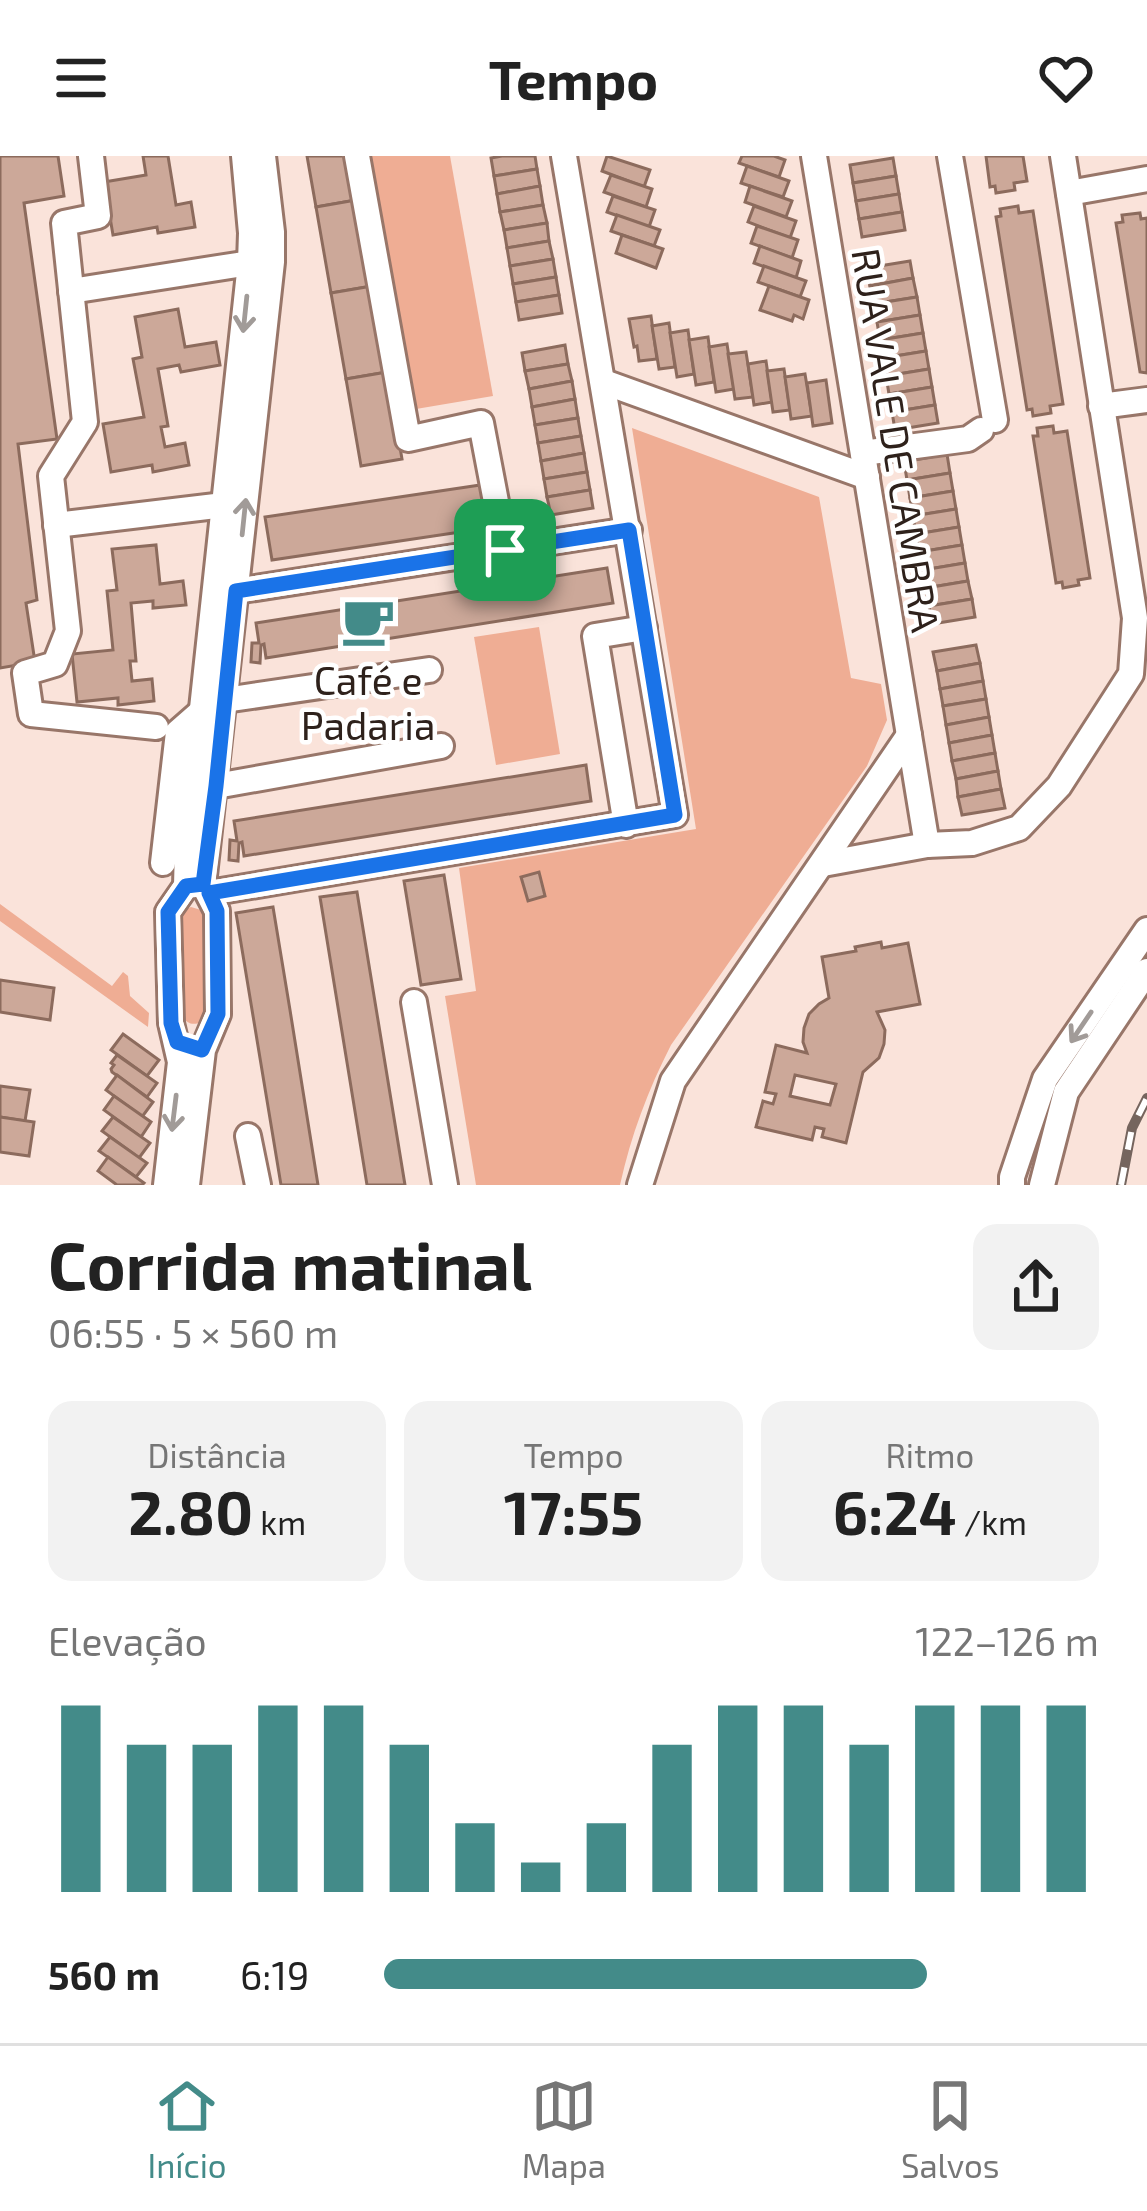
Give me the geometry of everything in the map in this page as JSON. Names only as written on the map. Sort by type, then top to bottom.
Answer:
[{"type":"street","points":[[91,156],[98,216],[64,224],[85,422],[50,476],[68,631],[55,664],[25,673],[31,714],[156,727]]},
{"type":"street","points":[[213,706],[224,505],[250,263],[244,156]]},
{"type":"street","points":[[163,863],[194,792],[236,591],[272,262],[263,156]]},
{"type":"street","points":[[357,156],[408,439],[481,423],[505,550]]},
{"type":"street","points":[[166,1185],[180,1062],[171,1023],[168,912],[199,888],[675,815],[564,156]]},
{"type":"street","name":"RUA VALE DE CAMBRA","points":[[814,156],[927,845]]},
{"type":"street","points":[[604,382],[865,465],[968,439],[988,425],[950,156]]},
{"type":"street","points":[[823,864],[927,845],[972,843],[1019,828],[1059,786],[1131,674],[1136,618],[1063,156]]},
{"type":"street","points":[[1069,194],[1147,179]]},
{"type":"street","points":[[71,291],[250,263]]},
{"type":"street","points":[[1101,406],[1147,400]]},
{"type":"street","points":[[56,526],[224,505]]},
{"type":"street","points":[[236,591],[629,530]]},
{"type":"street","points":[[626,825],[595,636],[644,628]]},
{"type":"street","points":[[187,1185],[202,1050],[218,1014],[217,911],[199,888],[194,792],[178,731],[213,706],[429,670]]},
{"type":"street","points":[[640,1185],[674,1082],[909,735]]},
{"type":"street","points":[[194,792],[441,746]]},
{"type":"street","points":[[1012,1185],[1045,1079],[1147,930]]},
{"type":"street","points":[[1042,1185],[1066,1092],[1147,971]]},
{"type":"street","points":[[414,1002],[445,1185]]},
{"type":"street","points":[[177,1042],[202,1050]]},
{"type":"street","points":[[248,1136],[258,1185]]},
{"type":"shaded area","points":[[370,156],[450,156],[493,396],[416,409]]},
{"type":"shaded area","points":[[632,428],[819,497],[851,678],[881,684],[887,720],[867,766],[671,1045],[641,1113],[620,1185],[476,1185],[445,996],[476,991],[459,868],[696,829]]},
{"type":"shaded area","points":[[539,627],[560,754],[496,765],[474,637]]},
{"type":"shaded area","points":[[0,904],[112,986],[123,972],[128,976],[130,996],[149,1013],[148,1027],[0,921]]},
{"type":"shaded area","points":[[191,907],[201,910],[204,920],[207,1016],[194,1024],[182,1016],[180,919]]},
{"type":"building","points":[[0,156],[58,156],[64,196],[24,203],[57,439],[18,444],[37,600],[26,603],[35,662],[0,668]]},
{"type":"building","points":[[143,156],[168,156],[176,205],[191,202],[195,227],[158,233],[157,227],[113,235],[104,182],[146,175]]},
{"type":"building","points":[[307,156],[349,156],[356,200],[316,207]]},
{"type":"building","points":[[535,156],[537,169],[494,176],[491,158]]},
{"type":"building","points":[[607,156],[650,170],[644,187],[602,171]]},
{"type":"building","points":[[742,156],[785,160],[779,177],[739,163]]},
{"type":"building","points":[[986,156],[1023,156],[1027,181],[1014,183],[1015,190],[996,193],[995,186],[990,187]]},
{"type":"building","points":[[893,158],[896,176],[853,183],[850,165]]},
{"type":"building","points":[[747,166],[789,181],[783,197],[741,183]]},
{"type":"building","points":[[537,169],[540,186],[497,194],[494,176]]},
{"type":"building","points":[[611,175],[652,189],[646,207],[604,192]]},
{"type":"building","points":[[896,176],[899,194],[856,201],[853,183]]},
{"type":"building","points":[[540,186],[543,205],[500,212],[497,194]]},
{"type":"building","points":[[750,186],[792,201],[786,217],[745,202]]},
{"type":"building","points":[[899,194],[902,212],[859,219],[856,201]]},
{"type":"building","points":[[613,196],[655,210],[649,227],[607,212]]},
{"type":"building","points":[[356,200],[372,286],[331,293],[316,207]]},
{"type":"building","points":[[543,205],[547,223],[504,230],[500,212]]},
{"type":"building","points":[[754,206],[796,221],[790,238],[748,222]]},
{"type":"building","points":[[1018,206],[1019,213],[1033,211],[1063,404],[1050,406],[1051,413],[1033,416],[1032,409],[1027,410],[996,217],[1001,216],[1000,209]]},
{"type":"building","points":[[902,212],[905,230],[862,237],[859,219]]},
{"type":"building","points":[[1140,213],[1141,219],[1147,218],[1147,373],[1140,372],[1116,223],[1123,222],[1122,215]]},
{"type":"building","points":[[617,215],[660,230],[654,246],[611,231]]},
{"type":"building","points":[[547,223],[549,241],[507,248],[504,230]]},
{"type":"building","points":[[757,226],[798,240],[792,258],[751,243]]},
{"type":"building","points":[[622,235],[663,249],[656,268],[616,253]]},
{"type":"building","points":[[549,241],[553,259],[510,266],[507,248]]},
{"type":"building","points":[[760,246],[801,261],[796,278],[754,263]]},
{"type":"building","points":[[553,259],[556,277],[513,284],[510,266]]},
{"type":"building","points":[[910,261],[913,278],[870,286],[867,268]]},
{"type":"building","points":[[764,266],[806,281],[800,297],[758,282]]},
{"type":"building","points":[[556,277],[559,295],[516,302],[513,284]]},
{"type":"building","points":[[913,278],[917,297],[873,304],[870,286]]},
{"type":"building","points":[[372,286],[387,372],[346,379],[331,293]]},
{"type":"building","points":[[769,286],[809,300],[803,319],[794,315],[792,321],[760,310]]},
{"type":"building","points":[[559,295],[562,313],[519,320],[516,302]]},
{"type":"building","points":[[917,297],[920,315],[877,322],[873,304]]},
{"type":"building","points":[[178,309],[185,347],[216,342],[220,365],[181,372],[179,365],[158,369],[168,426],[161,427],[165,447],[185,443],[189,465],[153,472],[152,465],[111,472],[103,424],[144,417],[133,359],[142,357],[135,317]]},
{"type":"building","points":[[920,315],[923,333],[880,340],[877,322]]},
{"type":"building","points":[[651,316],[657,359],[639,361],[629,319]]},
{"type":"building","points":[[669,323],[675,367],[659,369],[652,326]]},
{"type":"building","points":[[688,330],[694,374],[677,377],[670,333]]},
{"type":"building","points":[[923,333],[926,351],[883,358],[880,340]]},
{"type":"building","points":[[708,337],[714,382],[696,385],[689,340]]},
{"type":"building","points":[[727,344],[734,389],[716,392],[709,347]]},
{"type":"building","points":[[565,345],[568,364],[525,371],[522,353]]},
{"type":"building","points":[[926,351],[929,369],[886,376],[883,358]]},
{"type":"building","points":[[746,352],[753,397],[735,399],[728,354]]},
{"type":"building","points":[[766,361],[772,402],[754,405],[748,364]]},
{"type":"building","points":[[568,364],[572,381],[529,389],[525,371]]},
{"type":"building","points":[[784,369],[790,410],[773,412],[767,371]]},
{"type":"building","points":[[929,369],[932,387],[889,394],[886,376]]},
{"type":"building","points":[[387,372],[402,459],[361,466],[346,379]]},
{"type":"building","points":[[805,374],[812,416],[791,419],[785,377]]},
{"type":"building","points":[[826,380],[832,423],[813,426],[807,383]]},
{"type":"building","points":[[572,381],[575,399],[532,407],[529,389]]},
{"type":"building","points":[[932,387],[935,405],[892,412],[889,394]]},
{"type":"building","points":[[575,399],[578,418],[535,425],[532,407]]},
{"type":"building","points":[[935,405],[938,423],[895,430],[892,412]]},
{"type":"building","points":[[578,418],[581,436],[538,443],[535,425]]},
{"type":"building","points":[[1053,426],[1054,433],[1067,431],[1090,578],[1063,588],[1062,582],[1056,583],[1033,436],[1038,436],[1037,428]]},
{"type":"building","points":[[581,436],[584,453],[541,461],[538,443]]},
{"type":"building","points":[[584,453],[587,472],[544,479],[541,461]]},
{"type":"building","points":[[947,454],[950,473],[907,480],[904,462]]},
{"type":"building","points":[[587,472],[590,490],[547,497],[544,479]]},
{"type":"building","points":[[950,473],[953,491],[910,498],[907,480]]},
{"type":"building","points":[[487,484],[494,527],[272,560],[265,517]]},
{"type":"building","points":[[590,490],[593,508],[551,515],[547,497]]},
{"type":"building","points":[[953,491],[956,509],[913,516],[910,498]]},
{"type":"building","points":[[956,509],[959,527],[916,534],[913,516]]},
{"type":"building","points":[[959,527],[962,545],[919,552],[916,534]]},
{"type":"building","points":[[156,545],[160,584],[183,581],[186,605],[153,608],[153,601],[131,603],[136,661],[130,661],[132,681],[152,679],[154,701],[77,702],[72,654],[113,650],[107,591],[117,590],[112,549]]},
{"type":"building","points":[[962,545],[965,563],[923,570],[919,552]]},
{"type":"building","points":[[965,563],[968,581],[926,588],[923,570]]},
{"type":"building","points":[[607,568],[613,603],[266,658],[264,644],[260,663],[251,662],[252,643],[259,643],[256,623]]},
{"type":"building","points":[[968,581],[972,599],[929,606],[926,588]]},
{"type":"building","points":[[972,599],[975,617],[932,624],[929,606]]},
{"type":"building","points":[[976,645],[980,663],[937,671],[933,652]]},
{"type":"building","points":[[980,663],[983,681],[940,689],[937,671]]},
{"type":"building","points":[[983,681],[986,699],[943,706],[940,689]]},
{"type":"building","points":[[986,699],[989,717],[946,725],[943,706]]},
{"type":"building","points":[[989,717],[992,735],[949,743],[946,725]]},
{"type":"building","points":[[992,735],[995,753],[952,761],[949,743]]},
{"type":"building","points":[[995,753],[998,771],[956,779],[952,761]]},
{"type":"building","points":[[586,765],[591,801],[244,856],[242,842],[238,861],[229,860],[230,840],[237,841],[234,821]]},
{"type":"building","points":[[998,771],[1001,789],[958,797],[956,779]]},
{"type":"building","points":[[1001,789],[1005,808],[962,815],[958,797]]},
{"type":"building","points":[[539,872],[545,896],[528,901],[521,877]]},
{"type":"building","points":[[444,875],[461,979],[421,985],[404,881]]},
{"type":"building","points":[[357,892],[405,1185],[367,1185],[320,897]]},
{"type":"building","points":[[273,907],[318,1185],[281,1185],[236,913]]},
{"type":"building","points":[[908,943],[920,1004],[877,1012],[885,1030],[884,1044],[879,1058],[863,1072],[846,1143],[822,1137],[824,1129],[815,1127],[812,1140],[756,1127],[763,1101],[773,1104],[776,1094],[765,1092],[776,1045],[807,1053],[803,1042],[809,1014],[829,998],[822,957],[856,951],[855,947]],"holes":[[[795,1075],[836,1084],[830,1105],[790,1096]]]},
{"type":"building","points":[[0,980],[54,988],[50,1020],[0,1012]]},
{"type":"building","points":[[123,1034],[159,1060],[147,1076],[111,1050]]},
{"type":"building","points":[[117,1055],[157,1083],[147,1097],[112,1072]]},
{"type":"building","points":[[117,1075],[153,1102],[142,1117],[106,1090]]},
{"type":"building","points":[[0,1086],[30,1090],[25,1121],[0,1117]]},
{"type":"building","points":[[114,1096],[151,1122],[141,1137],[104,1110]]},
{"type":"building","points":[[0,1117],[34,1122],[29,1156],[0,1152]]},
{"type":"building","points":[[113,1117],[150,1143],[139,1158],[102,1131]]},
{"type":"building","points":[[110,1137],[147,1163],[136,1177],[99,1151]]},
{"type":"building","points":[[108,1157],[144,1183],[117,1185],[98,1171]]},
{"type":"railway","points":[[1121,1185],[1132,1128],[1147,1098]]},
{"type":"place","name":"Café e Padaria","points":[[368,621]]},
{"type":"route","points":[[629,530],[675,815],[209,893],[217,911],[218,1014],[202,1050],[177,1042],[171,1023],[168,912],[186,886],[203,884],[236,591],[505,550],[629,530]]}]
